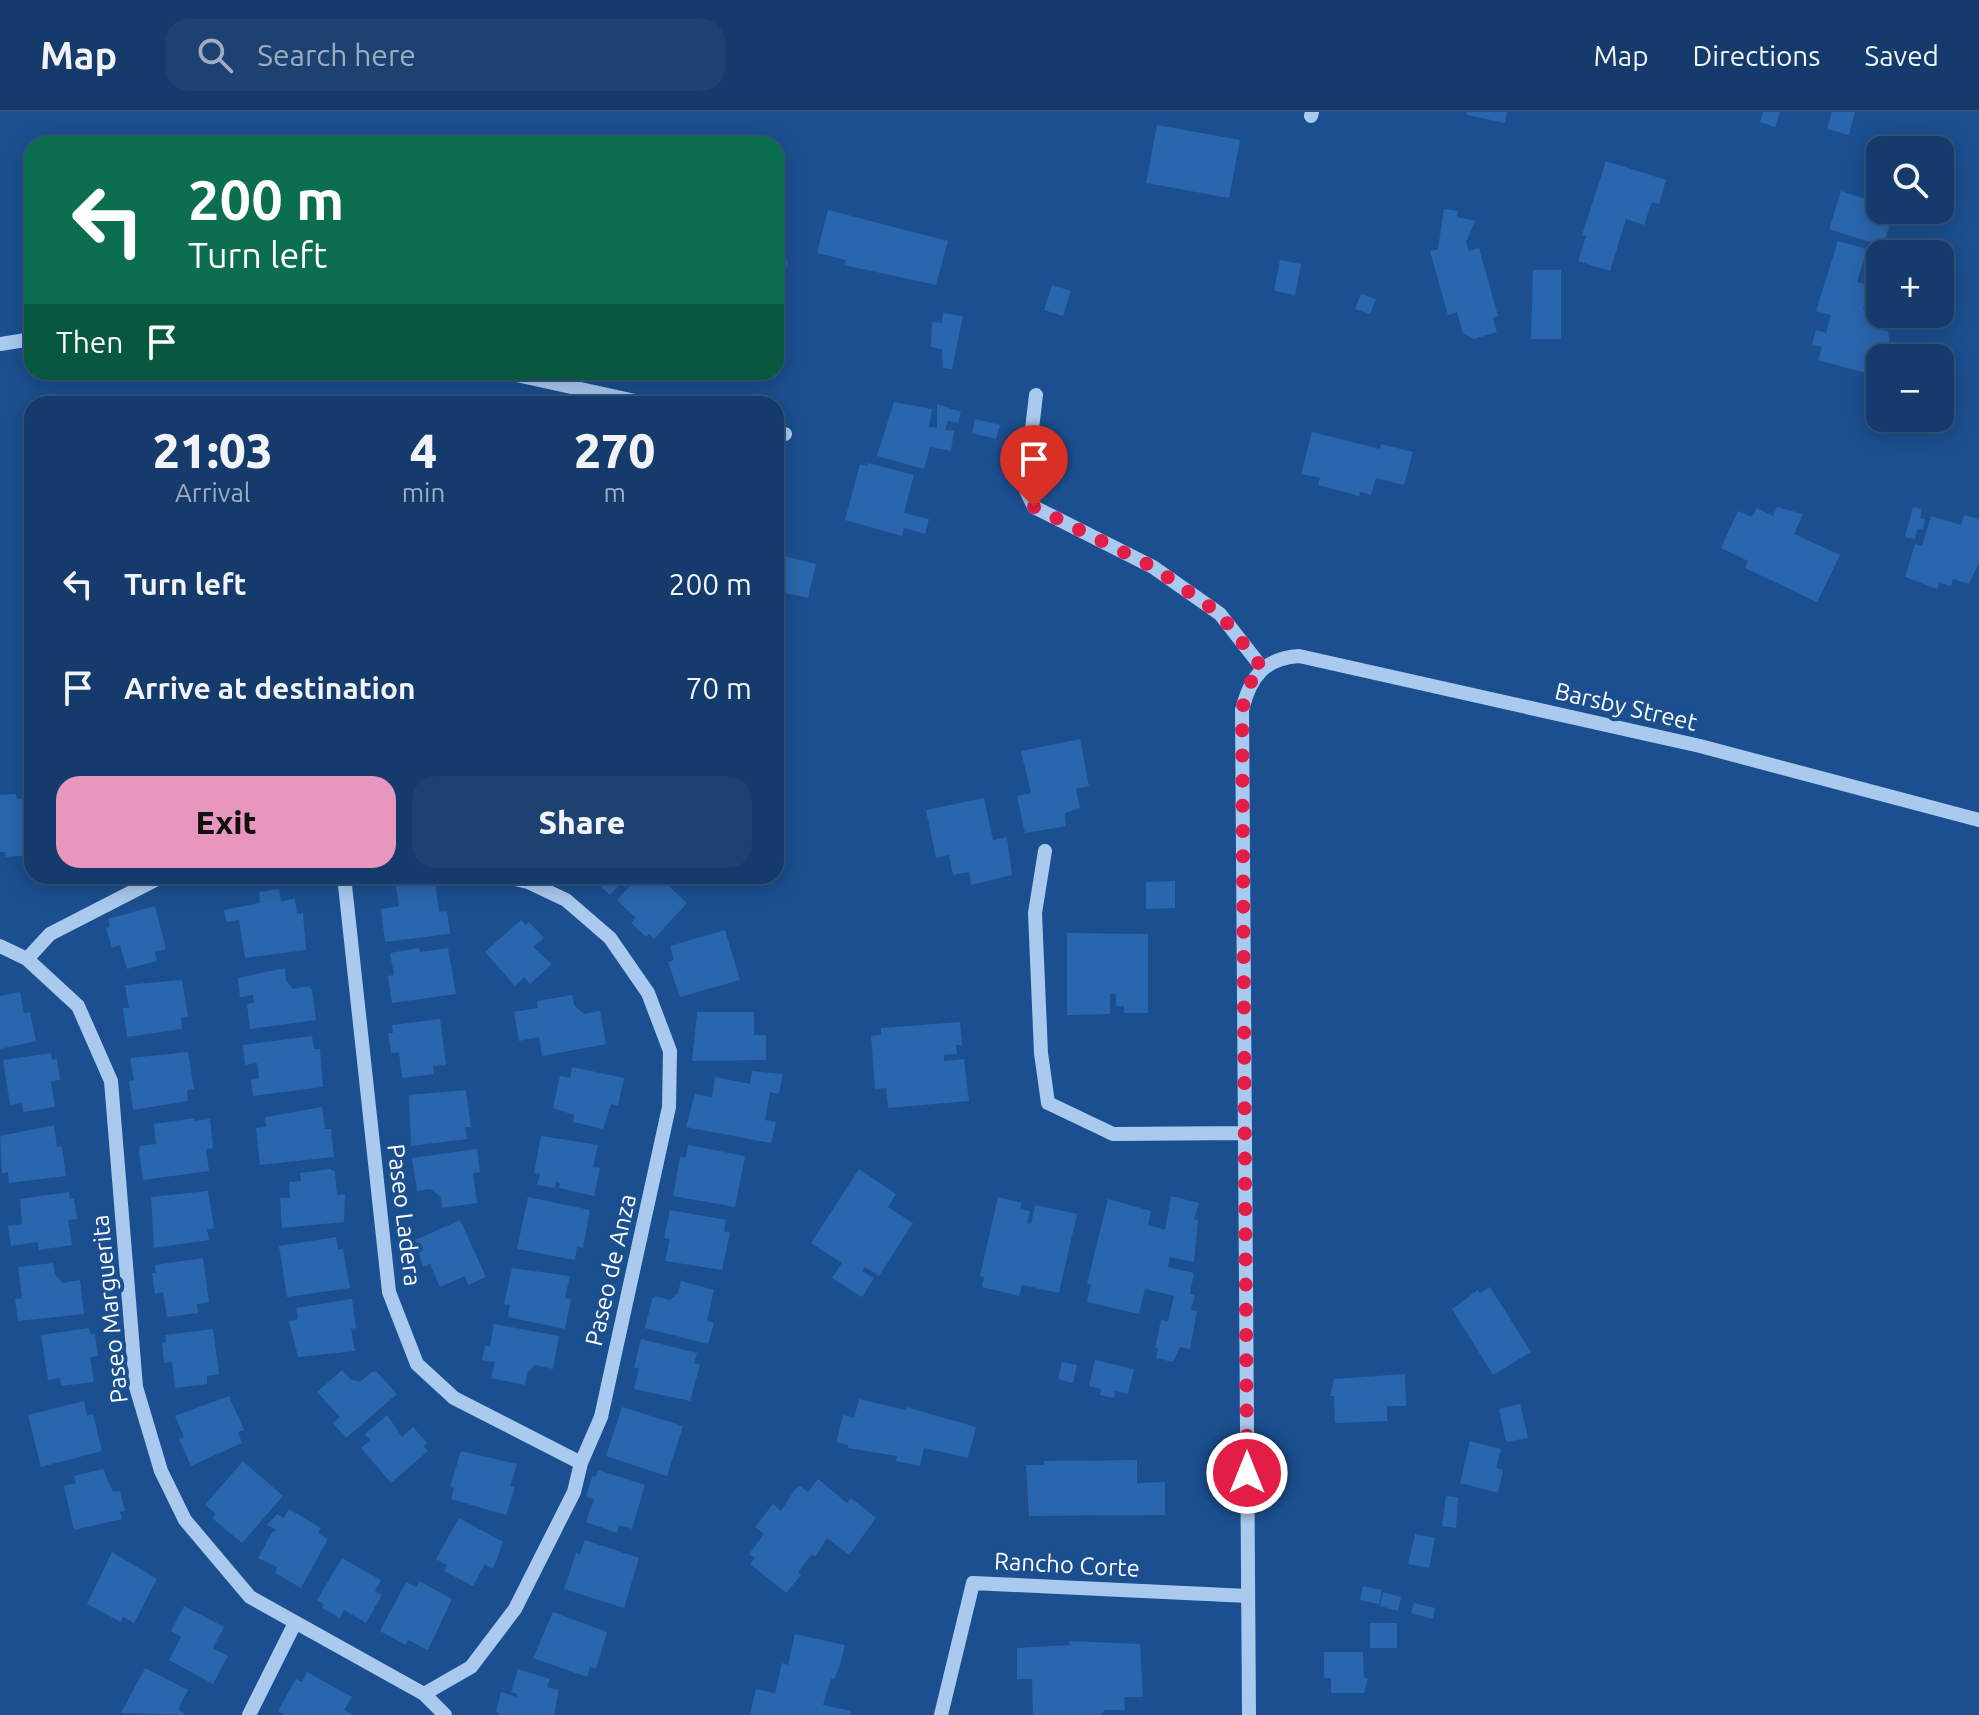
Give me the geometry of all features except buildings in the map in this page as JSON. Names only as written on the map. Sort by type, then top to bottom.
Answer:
[{"type":"street","points":[[0,344],[24,340]]},
{"type":"street","points":[[540,380],[612,396]]},
{"type":"street","points":[[1036,395],[1025,488],[1034,507],[1153,567],[1220,614],[1263,669],[1248,685],[1242,710],[1249,1715]]},
{"type":"street","name":"Barsby Street","points":[[1263,669],[1281,657],[1299,656],[1700,746],[1979,820]]},
{"type":"street","points":[[1045,851],[1035,913],[1041,1053],[1048,1103],[1113,1134],[1245,1133]]},
{"type":"street","points":[[27,959],[50,934],[147,884]]},
{"type":"street","name":"Paseo Ladera","points":[[345,884],[389,1292],[417,1364],[454,1398],[581,1463]]},
{"type":"street","name":"Paseo de Anza","points":[[424,1694],[471,1667],[511,1615],[574,1492],[581,1463],[601,1417],[669,1107],[670,1051],[648,993],[610,938],[566,900],[532,884]]},
{"type":"street","name":"Paseo Marguerita","points":[[0,946],[27,959],[78,1006],[111,1081],[136,1387],[161,1471],[185,1520],[250,1597],[424,1694],[445,1715]]},
{"type":"street","name":"Rancho Corte","points":[[941,1715],[973,1583],[1248,1596]]},
{"type":"street","points":[[249,1715],[295,1623]]},
{"type":"route","points":[[1034,507],[1153,567],[1220,614],[1263,669],[1248,685],[1242,710],[1247,1473]]}]
